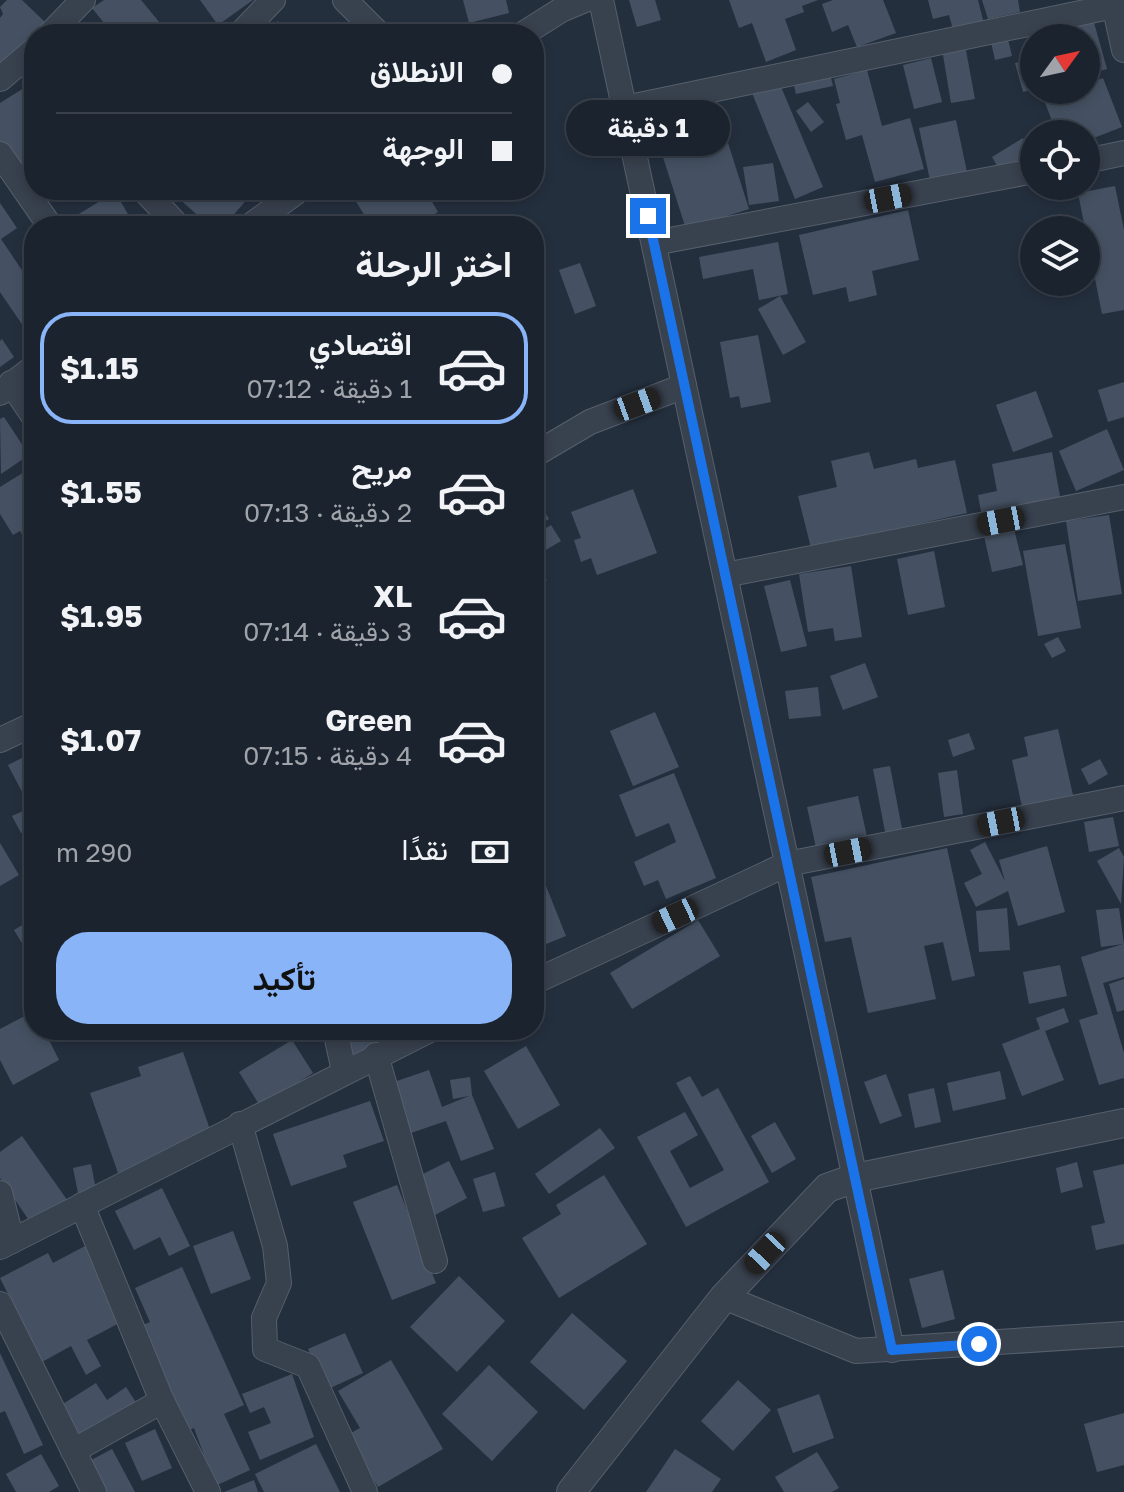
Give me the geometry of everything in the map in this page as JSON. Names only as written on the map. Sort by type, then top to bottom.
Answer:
[{"type":"street","points":[[60,24],[83,0]]},
{"type":"street","points":[[250,24],[273,0]]},
{"type":"street","points":[[345,0],[369,24]]},
{"type":"street","points":[[539,24],[585,0]]},
{"type":"street","points":[[601,0],[892,1350]]},
{"type":"street","points":[[625,108],[1114,3],[1124,50]]},
{"type":"street","points":[[0,79],[24,65]]},
{"type":"street","points":[[1100,158],[1124,153]]},
{"type":"street","points":[[0,154],[24,189]]},
{"type":"street","points":[[654,243],[1020,174]]},
{"type":"street","points":[[153,200],[169,216]]},
{"type":"street","points":[[264,216],[285,200]]},
{"type":"street","points":[[24,374],[6,388],[24,407]]},
{"type":"street","points":[[544,449],[590,422],[684,386]]},
{"type":"street","points":[[725,575],[1124,497]]},
{"type":"street","points":[[0,740],[24,729]]},
{"type":"street","points":[[544,977],[787,864],[1124,798]]},
{"type":"street","points":[[337,1040],[344,1071]]},
{"type":"street","points":[[0,1193],[6,1244],[408,1040]]},
{"type":"street","points":[[376,1055],[435,1261]]},
{"type":"street","points":[[571,1492],[724,1297],[827,1188],[855,1178],[1124,1123]]},
{"type":"street","points":[[240,1124],[275,1246],[279,1283],[264,1318],[265,1349],[308,1366],[365,1492]]},
{"type":"street","points":[[82,1205],[162,1401],[208,1492]]},
{"type":"street","points":[[724,1297],[856,1351],[1124,1334]]},
{"type":"street","points":[[0,1304],[94,1492]]},
{"type":"street","points":[[1065,1338],[1124,1325]]},
{"type":"street","points":[[73,1451],[162,1401]]},
{"type":"building","points":[[7,0],[22,0],[46,23],[24,24],[24,45],[0,70],[0,18],[3,14],[0,7]]},
{"type":"building","points":[[104,0],[141,0],[161,24],[105,24],[92,8]]},
{"type":"building","points":[[200,0],[253,0],[219,24]]},
{"type":"building","points":[[463,0],[506,0],[509,13],[469,23]]},
{"type":"building","points":[[629,0],[655,0],[661,20],[637,27]]},
{"type":"building","points":[[729,0],[818,0],[802,6],[804,12],[785,19],[796,50],[766,62],[752,23],[739,28]]},
{"type":"building","points":[[833,0],[883,0],[896,33],[857,47],[848,25],[832,32],[822,4]]},
{"type":"building","points":[[928,0],[978,0],[984,24],[954,33],[949,15],[933,19]]},
{"type":"building","points":[[982,0],[1018,0],[1020,12],[988,19]]},
{"type":"building","points":[[1093,19],[1094,24],[1075,24]]},
{"type":"building","points":[[1007,35],[1012,56],[995,60],[990,38]]},
{"type":"building","points":[[1100,44],[1107,69],[1100,71]]},
{"type":"building","points":[[965,45],[975,99],[951,103],[942,49]]},
{"type":"building","points":[[931,58],[942,102],[914,109],[903,65]]},
{"type":"building","points":[[1020,62],[1020,81],[1015,63]]},
{"type":"building","points":[[828,65],[833,86],[796,94],[791,73]]},
{"type":"building","points":[[867,70],[882,126],[910,118],[924,169],[875,182],[862,135],[846,140],[836,104],[840,103],[834,79]]},
{"type":"building","points":[[1103,78],[1122,127],[1100,136],[1100,120],[1052,120],[1046,104],[1100,104],[1100,79]]},
{"type":"building","points":[[779,82],[823,187],[795,199],[752,93]]},
{"type":"building","points":[[24,88],[24,176],[0,147],[0,103]]},
{"type":"building","points":[[808,102],[824,122],[811,132],[796,111]]},
{"type":"building","points":[[716,105],[749,209],[686,229],[653,126]]},
{"type":"building","points":[[956,120],[968,177],[931,185],[919,128]]},
{"type":"building","points":[[1020,140],[1020,165],[1003,176],[992,157]]},
{"type":"building","points":[[773,163],[779,201],[749,205],[743,167]]},
{"type":"building","points":[[1115,186],[1124,230],[1124,310],[1102,314],[1098,296],[1100,216],[1083,216],[1079,200],[1100,200],[1100,189]]},
{"type":"building","points":[[102,200],[120,200],[129,216],[75,216]]},
{"type":"building","points":[[180,200],[246,200],[233,216],[199,216]]},
{"type":"building","points":[[355,200],[431,200],[438,212],[431,216],[365,216]]},
{"type":"building","points":[[0,203],[17,228],[1,239],[24,273],[24,327],[0,292]]},
{"type":"building","points":[[908,210],[919,260],[872,271],[877,295],[849,302],[846,287],[813,295],[799,235]]},
{"type":"building","points":[[778,242],[788,294],[759,300],[753,269],[703,279],[699,257]]},
{"type":"building","points":[[580,263],[596,306],[575,314],[559,270]]},
{"type":"building","points":[[780,296],[806,342],[783,355],[758,309]]},
{"type":"building","points":[[758,335],[771,402],[741,408],[739,396],[730,398],[720,342]]},
{"type":"building","points":[[2,339],[14,357],[0,367],[0,341]]},
{"type":"building","points":[[1124,382],[1124,417],[1108,422],[1098,390]]},
{"type":"building","points":[[1036,391],[1053,437],[1013,452],[996,405]]},
{"type":"building","points":[[4,417],[24,447],[24,458],[1,474],[0,419]]},
{"type":"building","points":[[1107,429],[1124,470],[1076,491],[1059,451]]},
{"type":"building","points":[[869,452],[874,469],[916,459],[918,468],[955,460],[967,513],[811,548],[798,496],[837,487],[831,461]]},
{"type":"building","points":[[1052,452],[1061,502],[982,517],[978,495],[997,491],[992,464]]},
{"type":"building","points":[[24,472],[24,538],[20,531],[13,535],[0,514],[0,487]]},
{"type":"building","points":[[633,489],[657,553],[597,575],[591,558],[581,562],[574,540],[581,538],[571,512]]},
{"type":"building","points":[[1109,515],[1122,594],[1078,601],[1066,521]]},
{"type":"building","points":[[551,525],[561,541],[544,551],[544,529]]},
{"type":"building","points":[[1014,529],[1023,565],[992,572],[984,536]]},
{"type":"building","points":[[1065,544],[1081,628],[1038,636],[1023,551]]},
{"type":"building","points":[[934,551],[945,607],[908,615],[897,559]]},
{"type":"building","points":[[851,566],[862,637],[835,641],[833,628],[808,632],[799,574]]},
{"type":"building","points":[[790,580],[807,646],[781,652],[764,586]]},
{"type":"building","points":[[1058,637],[1066,651],[1052,658],[1044,644]]},
{"type":"building","points":[[865,663],[878,697],[843,710],[830,676]]},
{"type":"building","points":[[818,687],[821,716],[789,719],[785,691]]},
{"type":"building","points":[[655,712],[679,767],[633,786],[610,731]]},
{"type":"building","points":[[1058,729],[1073,795],[1022,807],[1012,760],[1028,756],[1024,737]]},
{"type":"building","points":[[969,733],[975,749],[953,757],[948,740]]},
{"type":"building","points":[[24,757],[24,796],[8,765]]},
{"type":"building","points":[[1100,759],[1108,774],[1089,785],[1081,769]]},
{"type":"building","points":[[890,766],[903,834],[886,837],[873,769]]},
{"type":"building","points":[[957,770],[963,814],[944,817],[938,773]]},
{"type":"building","points":[[674,773],[716,878],[666,899],[658,880],[644,886],[634,862],[676,842],[669,823],[636,837],[619,795]]},
{"type":"building","points":[[858,796],[868,841],[817,852],[807,807]]},
{"type":"building","points":[[23,811],[24,832],[21,833],[12,816]]},
{"type":"building","points":[[1113,817],[1119,846],[1089,852],[1084,822]]},
{"type":"building","points":[[985,842],[1005,881],[999,860],[1047,846],[1065,912],[1018,926],[1008,891],[976,907],[964,883],[982,874],[970,850]]},
{"type":"building","points":[[0,843],[19,875],[0,886]]},
{"type":"building","points":[[947,848],[975,976],[952,981],[943,942],[924,946],[936,999],[868,1013],[851,937],[825,942],[811,877]]},
{"type":"building","points":[[1119,848],[1124,857],[1121,904],[1097,861]]},
{"type":"building","points":[[544,881],[566,936],[544,945]]},
{"type":"building","points":[[1007,908],[1010,950],[979,952],[976,911]]},
{"type":"building","points":[[1119,908],[1124,944],[1124,977],[1103,983],[1124,1053],[1124,1078],[1099,1085],[1079,1020],[1098,1014],[1081,957],[1123,944],[1101,947],[1096,910]]},
{"type":"building","points":[[698,920],[720,956],[632,1009],[610,973]]},
{"type":"building","points":[[24,924],[24,946],[14,930]]},
{"type":"building","points":[[1060,965],[1067,996],[1029,1004],[1023,972]]},
{"type":"building","points":[[1124,979],[1124,1010],[1117,1012],[1109,984]]},
{"type":"building","points":[[1064,1008],[1069,1022],[1045,1031],[1064,1080],[1022,1096],[1002,1044],[1040,1029],[1036,1018]]},
{"type":"building","points":[[24,1016],[24,1040],[49,1040],[59,1060],[13,1085],[0,1060],[0,1029]]},
{"type":"building","points":[[292,1040],[313,1073],[260,1106],[239,1072]]},
{"type":"building","points":[[339,1040],[381,1040],[383,1045],[346,1059]]},
{"type":"building","points":[[526,1046],[560,1105],[518,1129],[484,1071]]},
{"type":"building","points":[[183,1052],[214,1141],[118,1173],[90,1093],[141,1076],[138,1067]]},
{"type":"building","points":[[429,1070],[442,1107],[469,1096],[453,1099],[450,1080],[470,1077],[472,1095],[494,1149],[461,1161],[446,1121],[408,1134],[391,1083]]},
{"type":"building","points":[[1000,1071],[1006,1099],[953,1111],[947,1083]]},
{"type":"building","points":[[886,1074],[902,1116],[880,1124],[864,1082]]},
{"type":"building","points":[[690,1076],[702,1097],[718,1088],[769,1182],[686,1227],[637,1137],[685,1112],[698,1135],[670,1151],[690,1188],[724,1170],[676,1083]]},
{"type":"building","points":[[934,1088],[941,1122],[915,1128],[908,1094]]},
{"type":"building","points":[[370,1101],[384,1141],[343,1155],[347,1167],[291,1186],[273,1134]]},
{"type":"building","points":[[775,1122],[796,1159],[772,1173],[751,1136]]},
{"type":"building","points":[[600,1128],[615,1148],[549,1194],[535,1174]]},
{"type":"building","points":[[22,1136],[70,1204],[35,1229],[0,1178],[0,1152]]},
{"type":"building","points":[[449,1161],[467,1198],[435,1215],[417,1177]]},
{"type":"building","points":[[1077,1162],[1083,1187],[1061,1193],[1056,1168]]},
{"type":"building","points":[[91,1164],[97,1195],[79,1198],[73,1168]]},
{"type":"building","points":[[1124,1164],[1124,1244],[1096,1250],[1091,1226],[1105,1223],[1093,1171]]},
{"type":"building","points":[[495,1172],[505,1206],[483,1212],[473,1179]]},
{"type":"building","points":[[604,1175],[647,1244],[559,1298],[522,1238],[561,1214],[556,1205]]},
{"type":"building","points":[[397,1185],[436,1283],[392,1300],[353,1202]]},
{"type":"building","points":[[162,1188],[190,1246],[169,1256],[160,1237],[134,1250],[115,1211]]},
{"type":"building","points":[[233,1231],[251,1279],[211,1294],[193,1246]]},
{"type":"building","points":[[87,1245],[127,1319],[87,1340],[101,1366],[86,1375],[71,1346],[42,1362],[0,1278],[48,1253],[53,1263]]},
{"type":"building","points":[[182,1267],[244,1405],[224,1414],[250,1470],[215,1486],[194,1428],[184,1432],[136,1328],[150,1322],[135,1288]]},
{"type":"building","points":[[943,1270],[955,1319],[922,1328],[909,1279]]},
{"type":"building","points":[[459,1276],[505,1321],[457,1372],[410,1327]]},
{"type":"building","points":[[572,1313],[627,1361],[584,1410],[530,1362]]},
{"type":"building","points":[[345,1333],[363,1373],[326,1390],[308,1349]]},
{"type":"building","points":[[0,1353],[43,1445],[24,1454],[5,1411],[0,1413]]},
{"type":"building","points":[[391,1360],[443,1449],[378,1487],[347,1435],[360,1428],[338,1391]]},
{"type":"building","points":[[489,1365],[538,1412],[492,1461],[442,1414]]},
{"type":"building","points":[[292,1374],[314,1437],[260,1460],[248,1432],[271,1423],[264,1407],[250,1413],[242,1394]]},
{"type":"building","points":[[738,1380],[771,1410],[733,1451],[701,1421]]},
{"type":"building","points":[[96,1383],[107,1400],[126,1387],[139,1407],[82,1444],[58,1407]]},
{"type":"building","points":[[819,1394],[834,1438],[793,1453],[777,1409]]},
{"type":"building","points":[[1124,1413],[1124,1465],[1097,1472],[1084,1424]]},
{"type":"building","points":[[155,1429],[172,1468],[142,1481],[125,1443]]},
{"type":"building","points":[[316,1444],[340,1492],[264,1492],[255,1474]]},
{"type":"building","points":[[112,1449],[135,1492],[92,1492],[78,1467]]},
{"type":"building","points":[[675,1449],[721,1479],[712,1492],[646,1492]]},
{"type":"building","points":[[817,1452],[839,1488],[832,1492],[784,1492],[775,1477]]},
{"type":"building","points":[[41,1454],[59,1486],[49,1492],[16,1492],[6,1474]]},
{"type":"building","points":[[254,1480],[258,1492],[224,1492]]},
{"type":"route","points":[[648,216],[892,1350],[979,1344]]}]
